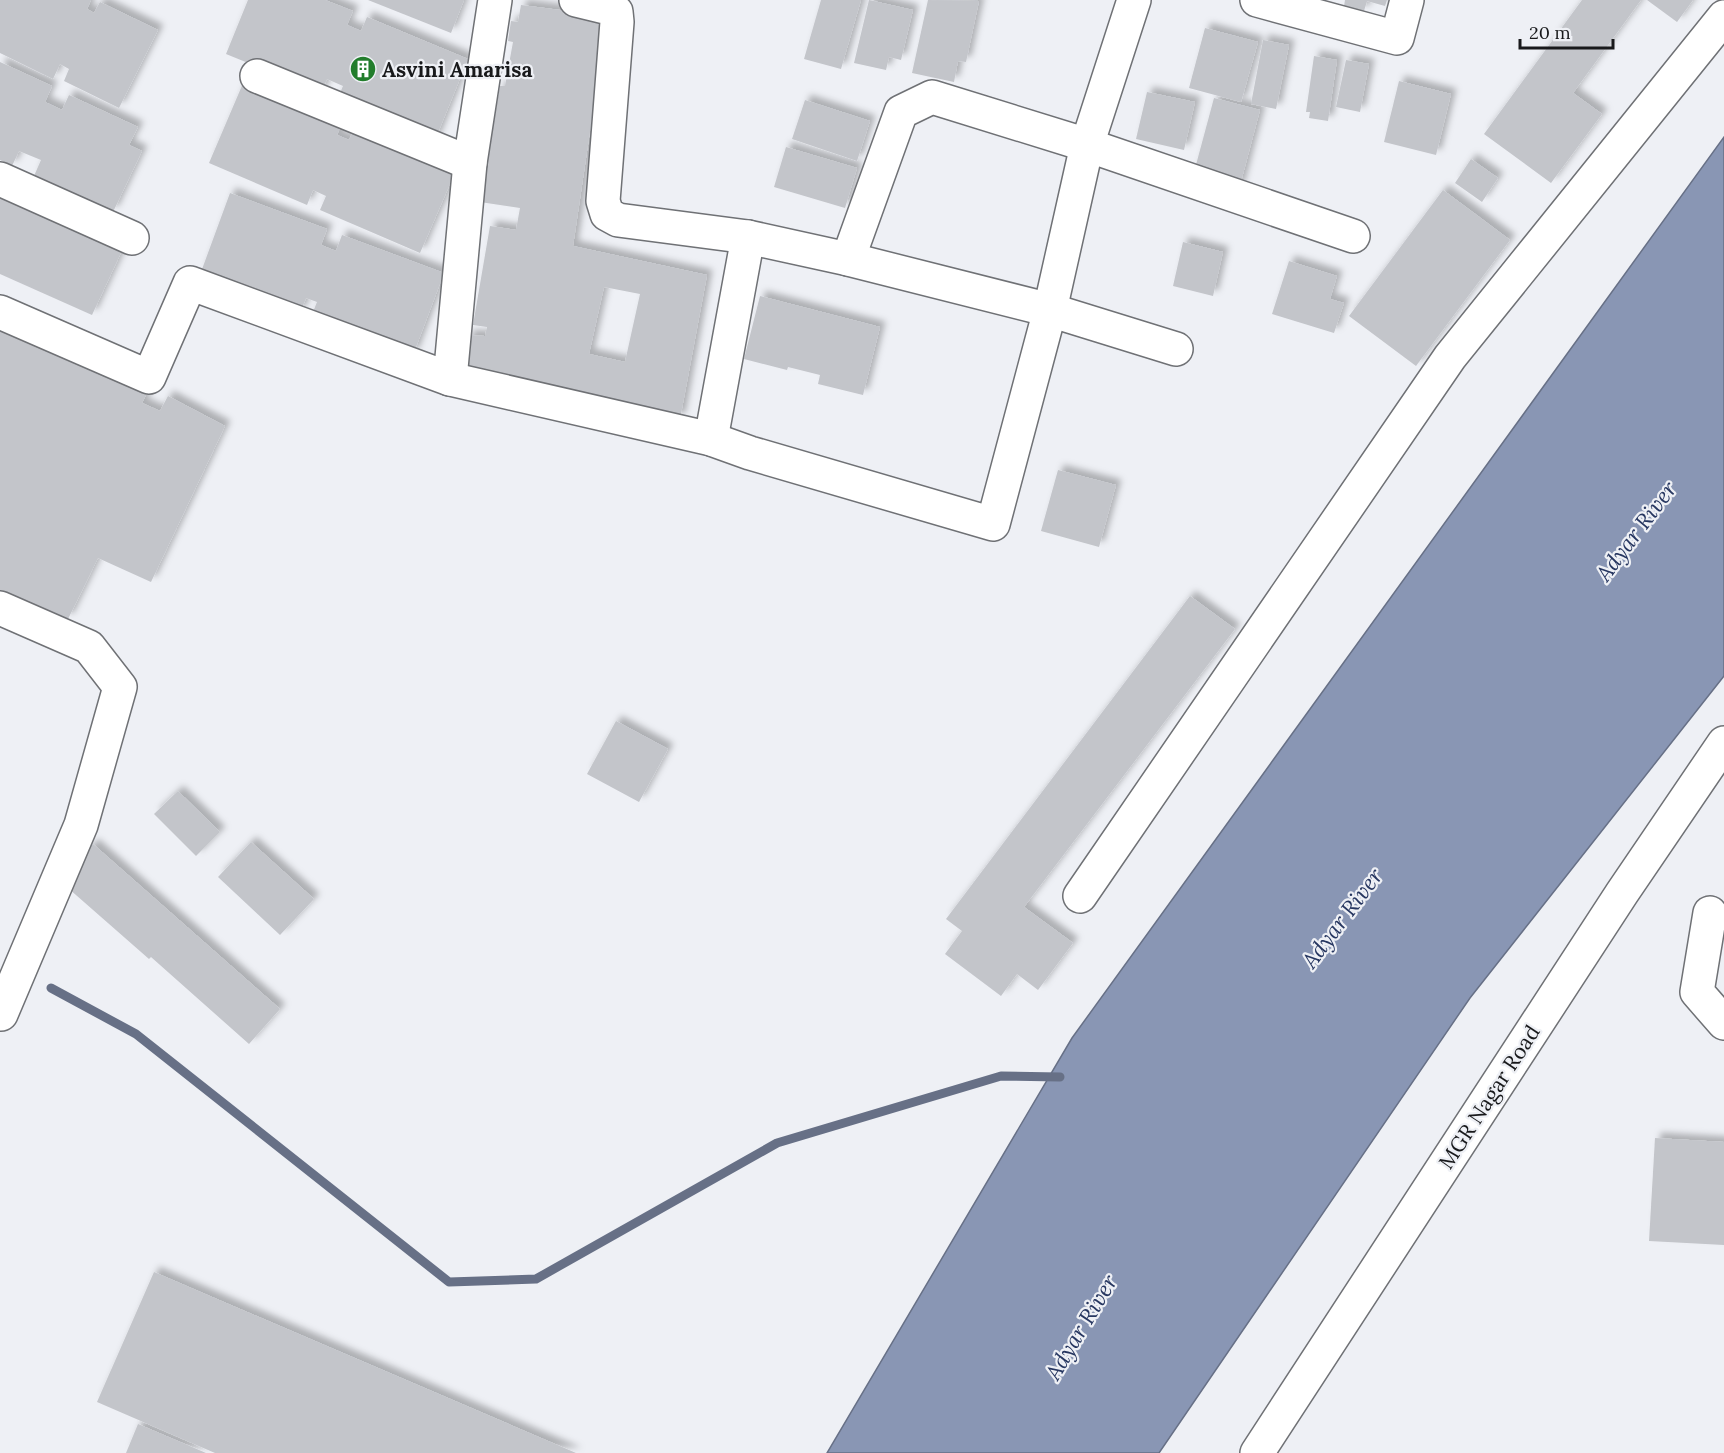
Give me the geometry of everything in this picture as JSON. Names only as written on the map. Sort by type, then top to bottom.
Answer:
[{"type":"street","points":[[450,379],[470,163],[495,0]]},
{"type":"street","points":[[576,0],[609,8],[616,12],[603,201],[607,214],[618,220],[748,237],[848,259],[1050,310],[1176,349]]},
{"type":"street","points":[[0,312],[149,377],[190,284],[450,379],[711,439],[750,453],[993,524],[1050,310],[1087,145],[1134,0]]},
{"type":"street","points":[[1257,0],[1398,38],[1407,0]]},
{"type":"street","points":[[1080,896],[1450,357],[1724,17]]},
{"type":"street","points":[[256,76],[470,163]]},
{"type":"street","points":[[848,259],[901,112],[932,97],[1087,145],[1353,236]]},
{"type":"street","points":[[0,179],[132,238]]},
{"type":"street","points":[[711,439],[748,237]]},
{"type":"street","points":[[0,608],[88,647],[120,687],[81,825],[0,1016]]},
{"type":"street","name":"MGR Nagar Road","points":[[1257,1453],[1622,892],[1724,742]]},
{"type":"street","points":[[1710,913],[1697,992],[1724,1023]]},
{"type":"water","name":"Adyar River","points":[[1724,137],[1724,676],[1470,998],[1159,1453],[827,1453],[1072,1038]]},
{"type":"building","points":[[0,0],[91,0],[87,9],[94,13],[100,2],[158,30],[119,108],[64,81],[69,69],[60,64],[53,79],[0,53]]},
{"type":"building","name":"Asvini Amarisa","points":[[248,0],[325,0],[353,11],[347,25],[361,31],[367,17],[468,59],[435,140],[337,100],[343,86],[327,79],[321,93],[226,54]]},
{"type":"building","points":[[368,0],[464,0],[451,33]]},
{"type":"building","points":[[821,0],[861,0],[841,69],[804,59]]},
{"type":"building","points":[[869,0],[913,10],[901,60],[889,57],[886,70],[854,63]]},
{"type":"building","points":[[928,0],[979,1],[966,62],[958,61],[954,82],[912,73]]},
{"type":"building","points":[[1345,0],[1387,0],[1385,6],[1367,1],[1364,11],[1344,6]]},
{"type":"building","points":[[1582,0],[1641,0],[1573,93],[1602,114],[1551,183],[1484,134]]},
{"type":"building","points":[[1647,0],[1693,0],[1677,22]]},
{"type":"building","points":[[521,5],[607,16],[573,246],[707,275],[680,419],[468,370],[465,350],[468,335],[485,336],[487,327],[473,325],[490,226],[516,230],[520,208],[480,202],[500,86],[505,86],[513,42],[508,41],[511,21],[518,22]],"holes":[[[604,287],[640,294],[625,362],[589,354]]]},
{"type":"building","points":[[1205,28],[1258,42],[1241,102],[1189,88]]},
{"type":"building","points":[[1263,40],[1289,45],[1276,109],[1251,104]]},
{"type":"building","points":[[1314,56],[1337,60],[1328,121],[1309,118],[1310,112],[1306,112]]},
{"type":"building","points":[[1346,60],[1369,64],[1360,112],[1336,107]]},
{"type":"building","points":[[0,62],[52,86],[45,102],[62,110],[69,95],[138,127],[129,145],[142,151],[113,212],[34,176],[41,160],[19,151],[12,166],[0,160]]},
{"type":"building","points":[[244,81],[342,123],[337,135],[349,140],[355,127],[456,170],[420,253],[320,210],[326,196],[313,190],[307,205],[209,163]]},
{"type":"building","points":[[1399,81],[1451,94],[1436,155],[1384,142]]},
{"type":"building","points":[[1147,92],[1195,102],[1184,150],[1136,139]]},
{"type":"building","points":[[1214,98],[1260,110],[1239,189],[1193,176]]},
{"type":"building","points":[[805,100],[870,121],[857,161],[792,139]]},
{"type":"building","points":[[786,147],[857,168],[845,208],[774,187]]},
{"type":"building","points":[[1471,159],[1498,178],[1482,202],[1455,183]]},
{"type":"building","points":[[0,187],[125,244],[92,315],[0,274]]},
{"type":"building","points":[[1443,190],[1510,240],[1416,366],[1349,316]]},
{"type":"building","points":[[230,193],[327,229],[321,245],[336,251],[342,235],[444,273],[413,355],[311,317],[317,302],[306,298],[300,313],[201,272]]},
{"type":"building","points":[[1183,242],[1223,252],[1213,296],[1173,286]]},
{"type":"building","points":[[1289,261],[1337,276],[1330,299],[1344,303],[1334,333],[1272,314]]},
{"type":"building","points":[[760,296],[880,327],[863,395],[818,384],[820,375],[788,367],[787,370],[744,359]]},
{"type":"building","points":[[0,326],[149,389],[142,403],[160,411],[168,396],[225,426],[151,582],[98,558],[68,619],[54,613],[50,621],[0,598]]},
{"type":"building","points":[[1058,470],[1116,485],[1099,547],[1041,531]]},
{"type":"building","points":[[1190,596],[1235,629],[1024,907],[1073,943],[1038,990],[1017,974],[1001,996],[945,954],[962,931],[946,919]]},
{"type":"building","points":[[616,721],[668,749],[639,802],[587,774]]},
{"type":"building","points":[[178,791],[220,832],[196,856],[154,814]]},
{"type":"building","points":[[251,842],[314,899],[280,935],[218,877]]},
{"type":"building","points":[[93,844],[280,1009],[249,1044],[151,957],[149,959],[60,881]]},
{"type":"building","points":[[1655,1138],[1724,1142],[1724,1245],[1649,1241]]},
{"type":"building","points":[[154,1272],[576,1453],[215,1453],[97,1402]]},
{"type":"building","points":[[138,1424],[206,1453],[126,1453]]},
{"type":"waterway","points":[[51,988],[136,1034],[449,1282],[536,1279],[777,1143],[1001,1076],[1060,1077]]},
{"type":"place","name":"Asvini Amarisa","points":[[363,69]]}]
